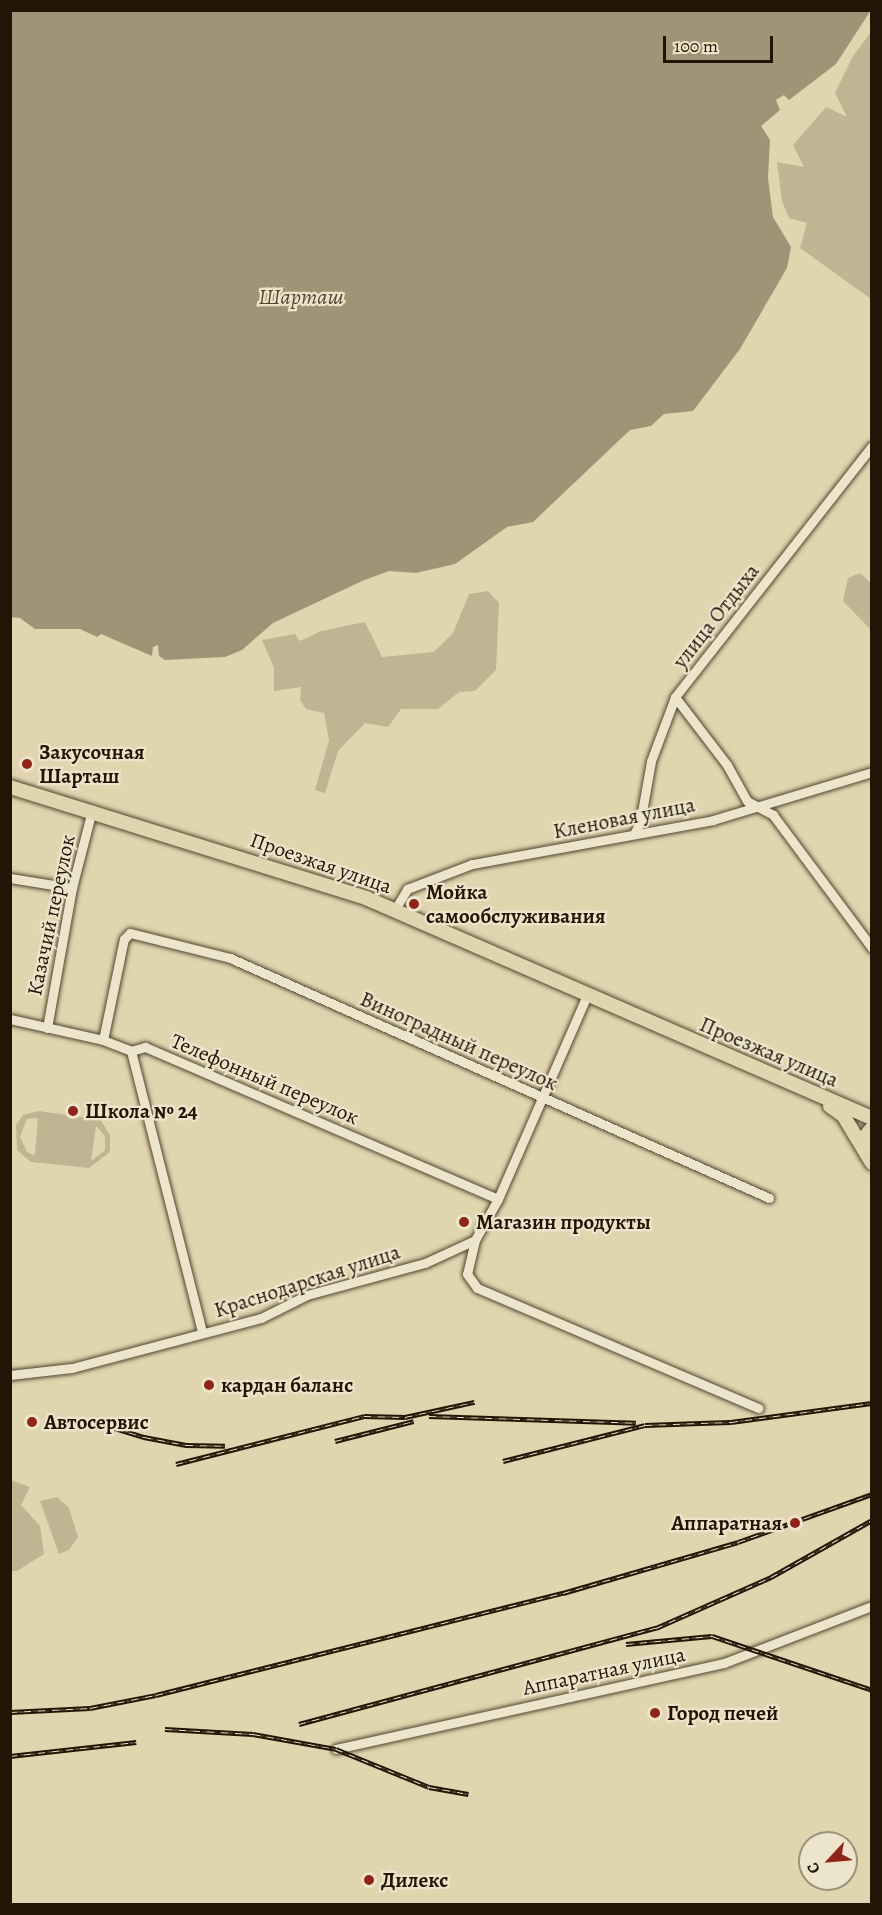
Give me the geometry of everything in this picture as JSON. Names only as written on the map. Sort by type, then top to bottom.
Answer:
[{"type":"main road","name":"Проезжая улица","points":[[10,786],[290,872],[394,911],[872,1119]]},
{"type":"main road","points":[[813,1094],[843,1116],[869,1159]]},
{"type":"main road","points":[[869,1159],[864,1138],[872,1128]]},
{"type":"street","name":"улица Отдыха","points":[[635,832],[640,824],[651,760],[675,697],[872,446]]},
{"type":"street","points":[[675,697],[727,765],[747,801],[773,815],[872,948]]},
{"type":"street","name":"Кленовая улица","points":[[394,911],[407,889],[472,864],[635,832],[712,820],[872,772]]},
{"type":"street","name":"Казачий переулок","points":[[47,1028],[72,888],[92,810]]},
{"type":"street","points":[[10,878],[72,888]]},
{"type":"street","name":"Виноградный переулок","points":[[103,1040],[124,939],[130,933],[230,958],[769,1198]]},
{"type":"street","points":[[587,995],[498,1199],[475,1240],[467,1274],[477,1287],[758,1408]]},
{"type":"street","name":"Телефонный переулок","points":[[10,1019],[103,1040],[131,1051],[145,1047],[498,1199]]},
{"type":"street","points":[[131,1051],[201,1332]]},
{"type":"street","name":"Краснодарская улица","points":[[10,1375],[72,1368],[201,1332],[261,1318],[307,1295],[426,1263],[475,1240]]},
{"type":"street","name":"Аппаратная улица","points":[[336,1749],[724,1663],[872,1606]]},
{"type":"shaded area","points":[[871,32],[871,299],[800,248],[807,223],[789,218],[782,201],[777,162],[804,167],[793,145],[826,107],[847,117],[835,93],[853,56]]},
{"type":"shaded area","points":[[860,573],[871,583],[871,630],[843,601],[848,578]]},
{"type":"shaded area","points":[[488,591],[499,603],[496,670],[475,691],[459,692],[438,709],[401,709],[388,727],[365,723],[338,751],[325,793],[315,790],[329,740],[324,713],[306,709],[300,700],[301,687],[274,691],[274,668],[262,640],[295,634],[300,641],[321,631],[365,622],[382,657],[434,652],[453,633],[469,594]]},
{"type":"shaded area","points":[[39,1111],[101,1120],[110,1136],[110,1152],[89,1168],[31,1162],[17,1150],[16,1125],[23,1115]],"holes":[[[38,1118],[35,1154],[34,1155],[27,1152],[20,1137],[27,1119]],[[96,1126],[105,1136],[105,1150],[91,1161]]]},
{"type":"shaded area","points":[[11,1480],[30,1487],[21,1505],[40,1526],[44,1554],[17,1571],[11,1571]]},
{"type":"shaded area","points":[[57,1497],[69,1508],[78,1537],[69,1550],[59,1554],[40,1501]]},
{"type":"water","name":"Шарташ","points":[[871,10],[836,64],[789,100],[784,95],[776,100],[780,110],[761,126],[770,140],[768,178],[773,217],[791,247],[787,268],[740,349],[693,411],[664,414],[651,426],[630,430],[533,522],[507,527],[455,564],[416,573],[389,571],[362,581],[273,623],[242,650],[225,657],[165,660],[159,656],[158,645],[153,647],[152,656],[101,634],[97,637],[80,629],[35,629],[20,618],[11,617],[11,11]]},
{"type":"railway","points":[[176,1464],[364,1416],[405,1417],[474,1402]]},
{"type":"railway","points":[[503,1461],[645,1425],[731,1422],[872,1403]]},
{"type":"railway","points":[[429,1416],[636,1423]]},
{"type":"railway","points":[[89,1420],[144,1437],[186,1445],[225,1446]]},
{"type":"railway","points":[[335,1441],[414,1421]]},
{"type":"railway","points":[[10,1712],[90,1708],[156,1695],[563,1593],[738,1542],[872,1494]]},
{"type":"railway","points":[[299,1724],[656,1628],[771,1577],[872,1520]]},
{"type":"railway","points":[[626,1644],[712,1636],[872,1690]]},
{"type":"railway","points":[[165,1729],[253,1734],[336,1749],[429,1787],[468,1794]]},
{"type":"railway","points":[[10,1756],[136,1742]]},
{"type":"place","name":"Закусочная Шарташ","points":[[27,764]]},
{"type":"place","name":"Мойка самообслуживания","points":[[414,904]]},
{"type":"place","name":"Школа № 24","points":[[73,1111]]},
{"type":"place","name":"Магазин продукты","points":[[464,1222]]},
{"type":"place","name":"кардан баланс","points":[[209,1385]]},
{"type":"place","name":"Автосервис","points":[[32,1422]]},
{"type":"place","name":"Аппаратная","points":[[795,1523]]},
{"type":"place","name":"Город печей","points":[[655,1713]]},
{"type":"place","name":"Дилекс","points":[[369,1880]]}]
